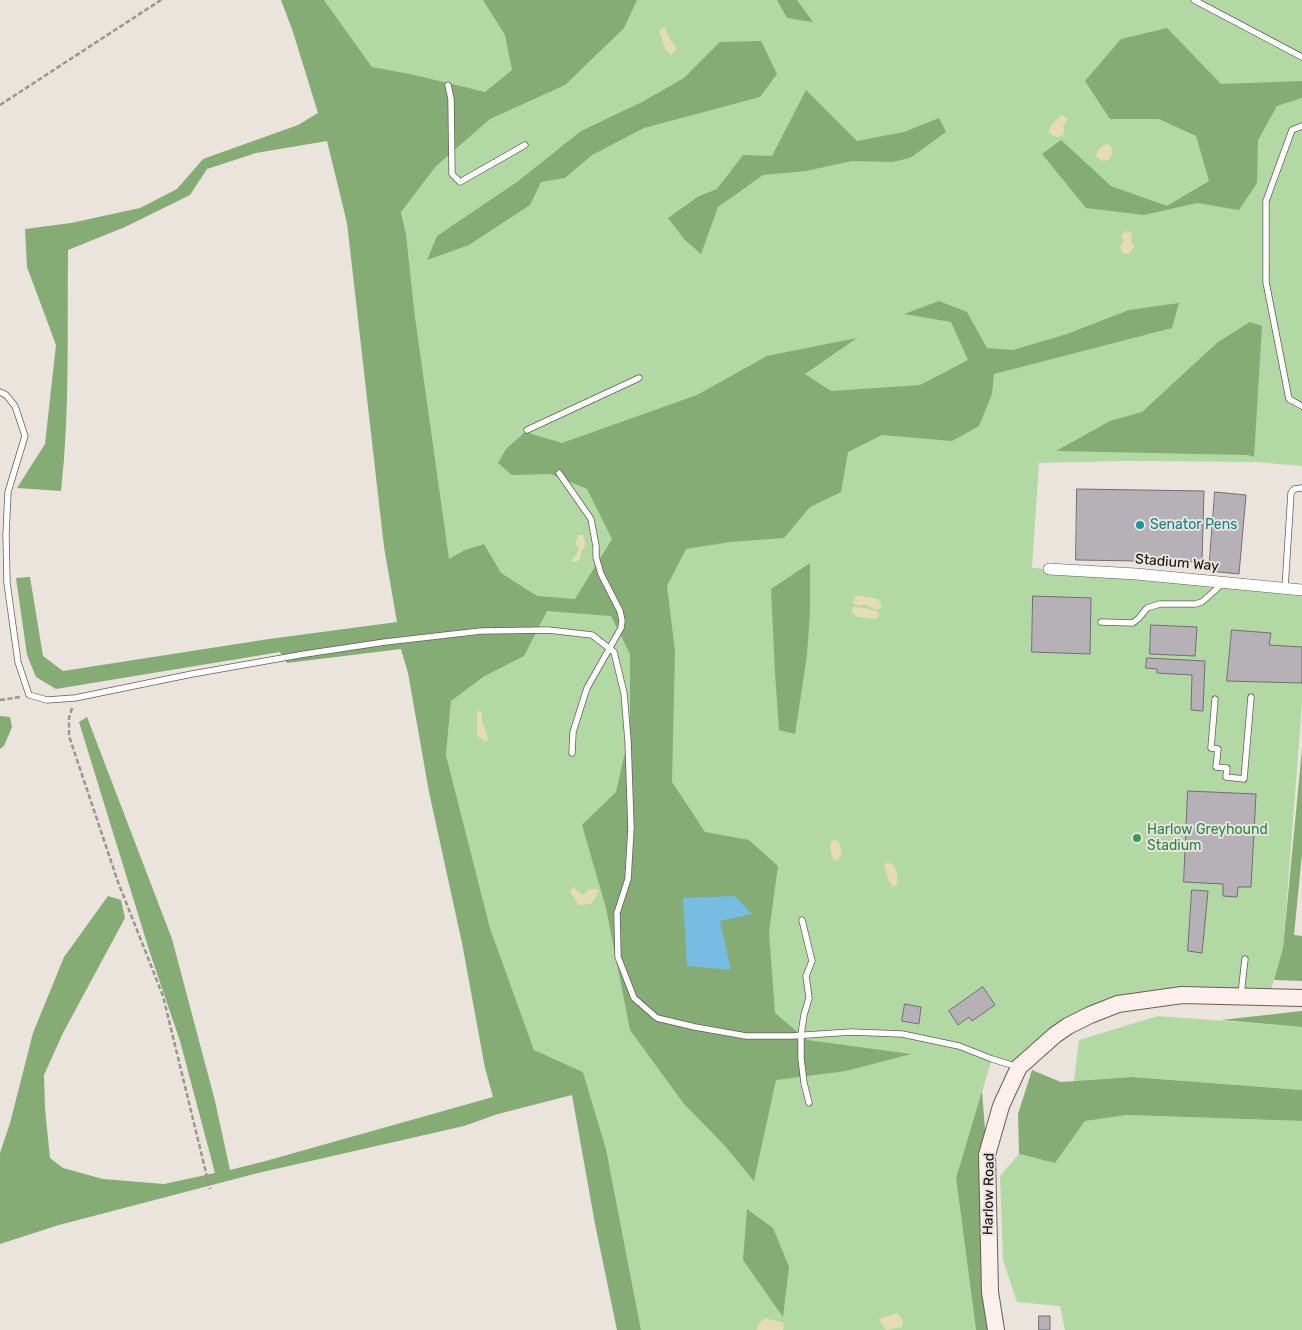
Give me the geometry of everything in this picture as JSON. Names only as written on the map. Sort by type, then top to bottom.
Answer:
[{"type":"street","name":"Stadium Way","points":[[1049,569],[1136,574],[1302,590]]},
{"type":"street","name":"Harlow Road","points":[[996,1330],[990,1292],[987,1155],[1001,1106],[1019,1067],[1068,1026],[1118,1004],[1182,995],[1302,998]]},
{"type":"lane","points":[[1194,0],[1302,57]]},
{"type":"lane","points":[[448,85],[451,99],[452,174],[460,182],[525,145]]},
{"type":"lane","points":[[1302,126],[1292,130],[1266,201],[1266,282],[1289,399],[1302,406]]},
{"type":"lane","points":[[527,430],[639,378]]},
{"type":"lane","points":[[0,392],[6,395],[15,406],[25,436],[8,492],[6,535],[7,583],[18,662],[29,695],[47,700],[75,698],[192,674],[305,654],[385,642],[481,631],[548,630],[592,635],[614,652],[624,693],[628,741],[630,818],[628,879],[617,913],[618,957],[634,998],[657,1018],[695,1027],[746,1036],[851,1032],[902,1034],[959,1046],[1019,1067]]},
{"type":"lane","points":[[559,474],[590,519],[596,546],[596,557],[620,611],[622,621],[621,628],[587,688],[573,732],[572,752]]},
{"type":"lane","points":[[1284,588],[1291,493],[1294,489],[1302,488]]},
{"type":"lane","points":[[1102,622],[1133,623],[1147,608],[1160,604],[1195,604],[1202,602],[1223,582]]},
{"type":"lane","points":[[1215,699],[1210,748],[1218,749],[1216,767],[1227,768],[1226,777],[1244,779],[1251,697]]},
{"type":"lane","points":[[802,920],[812,961],[806,976],[809,998],[804,1014],[801,1035],[801,1058],[809,1103]]},
{"type":"lane","points":[[1241,996],[1245,959]]},
{"type":"path","points":[[0,105],[161,0]]},
{"type":"path","points":[[0,700],[29,695]]},
{"type":"path","points":[[75,698],[69,718],[69,736],[118,882],[163,996],[210,1189]]},
{"type":"green space","points":[[281,0],[324,0],[372,67],[485,92],[512,70],[505,35],[483,0],[637,0],[624,28],[565,85],[490,119],[436,166],[401,212],[406,234],[415,317],[449,559],[465,550],[484,544],[501,573],[537,596],[575,599],[612,539],[587,489],[551,474],[512,475],[498,463],[506,449],[525,432],[562,443],[697,395],[767,356],[857,338],[805,374],[831,391],[920,385],[968,360],[951,322],[904,314],[939,301],[967,312],[987,348],[1013,350],[1067,334],[1129,310],[1179,303],[1172,328],[994,374],[992,394],[979,426],[952,441],[882,435],[848,452],[841,492],[810,507],[784,538],[730,542],[686,549],[667,586],[675,651],[672,782],[705,832],[749,840],[778,866],[769,932],[775,1013],[807,1040],[911,1054],[846,1071],[776,1080],[754,1181],[725,1146],[684,1104],[630,1030],[606,908],[582,825],[616,792],[630,730],[630,654],[611,616],[547,611],[524,656],[483,677],[451,701],[446,755],[490,928],[534,1050],[583,1072],[606,1149],[641,1330],[617,1330],[595,1224],[572,1095],[498,1114],[464,1126],[258,1173],[59,1225],[0,1244],[0,1153],[10,1123],[33,1033],[64,957],[108,896],[121,900],[125,918],[63,1033],[44,1075],[50,1158],[63,1168],[103,1179],[164,1184],[215,1173],[180,1041],[150,953],[79,722],[87,717],[172,939],[215,1101],[230,1170],[493,1097],[485,1068],[462,943],[429,792],[408,673],[401,649],[287,663],[280,652],[56,689],[36,677],[27,655],[16,578],[30,577],[43,656],[63,671],[269,639],[397,622],[384,547],[347,223],[327,141],[256,153],[207,169],[190,195],[125,227],[68,250],[67,401],[61,491],[17,488],[45,444],[56,345],[27,267],[25,229],[71,223],[140,208],[177,189],[203,159],[298,125],[318,113]]},
{"type":"green space","points":[[324,0],[1302,0],[1302,466],[1256,462],[1123,461],[1039,463],[1032,568],[1129,574],[1302,590],[1302,704],[1283,949],[1269,997],[1182,995],[1090,1015],[1019,1067],[992,1059],[956,1178],[976,1330],[641,1330],[606,1149],[583,1072],[534,1050],[490,928],[446,755],[451,701],[406,234],[372,67]]},
{"type":"green space","points":[[777,0],[797,0],[813,22],[787,18]]},
{"type":"green space","points":[[1167,28],[1221,84],[1302,81],[1302,98],[1277,106],[1258,140],[1257,183],[1239,210],[1197,203],[1144,215],[1086,208],[1042,154],[1061,140],[1111,186],[1167,206],[1209,181],[1196,136],[1159,119],[1110,119],[1085,81],[1121,39]]},
{"type":"green space","points":[[761,41],[777,74],[760,97],[644,128],[592,155],[565,178],[541,182],[530,205],[469,245],[427,260],[437,236],[517,182],[581,131],[642,102],[684,78],[720,42]]},
{"type":"green space","points":[[806,90],[857,141],[904,132],[939,118],[946,132],[910,158],[892,162],[852,161],[806,171],[763,175],[718,207],[701,254],[684,239],[668,218],[699,196],[717,189],[743,155],[772,156]]},
{"type":"green space","points":[[1250,322],[1262,326],[1254,457],[1248,455],[1056,451],[1110,421],[1142,412],[1218,342]]},
{"type":"green space","points":[[810,563],[810,612],[807,655],[795,734],[779,730],[771,589]]},
{"type":"green space","points":[[0,716],[10,717],[12,727],[4,746],[0,749]]},
{"type":"green space","points":[[1302,749],[1302,854],[1294,935],[1302,936],[1302,981],[1274,980],[1283,948]]},
{"type":"green space","points":[[1302,1011],[1302,1027],[1221,1020]]},
{"type":"green space","points":[[1158,1016],[1302,1027],[1302,1090],[1132,1077],[1074,1081],[1079,1040]]},
{"type":"green space","points":[[1032,1070],[1061,1082],[1132,1077],[1302,1090],[1302,1121],[1127,1115],[1085,1121],[1055,1163],[1019,1154],[1018,1114]]},
{"type":"green space","points":[[982,1091],[996,1330],[976,1330],[956,1178]]},
{"type":"green space","points":[[1127,1115],[1302,1121],[1302,1330],[1065,1330],[1060,1306],[1017,1302],[1003,1260],[1000,1176],[1019,1154],[1055,1163],[1085,1121]]},
{"type":"green space","points":[[747,1209],[773,1228],[789,1267],[783,1317],[743,1260]]},
{"type":"sand","points":[[665,26],[668,35],[677,49],[671,55],[665,49],[659,31]]},
{"type":"sand","points":[[1062,115],[1068,119],[1063,126],[1065,133],[1056,137],[1049,133],[1049,130],[1053,123]]},
{"type":"sand","points":[[1106,144],[1110,145],[1112,152],[1109,160],[1102,161],[1096,154]]},
{"type":"sand","points":[[1126,231],[1132,232],[1131,240],[1134,247],[1129,254],[1123,253],[1120,247],[1123,241],[1121,235]]},
{"type":"sand","points":[[578,535],[583,535],[585,546],[577,562],[571,561],[579,550],[576,543]]},
{"type":"sand","points":[[858,595],[877,599],[881,603],[881,607],[878,610],[865,604],[859,606],[853,603],[853,600]]},
{"type":"sand","points":[[854,607],[866,608],[878,612],[879,615],[876,619],[858,617],[852,613]]},
{"type":"sand","points":[[477,710],[482,713],[482,720],[488,738],[486,742],[477,736]]},
{"type":"sand","points":[[834,839],[839,842],[842,852],[839,859],[834,861],[830,844]]},
{"type":"sand","points":[[887,862],[894,865],[897,873],[897,884],[893,887],[884,866]]},
{"type":"sand","points":[[573,887],[583,895],[589,889],[599,891],[591,904],[579,905],[570,892]]},
{"type":"sand","points":[[898,1313],[903,1322],[902,1327],[886,1330],[879,1319]]},
{"type":"sand","points":[[766,1318],[784,1323],[783,1330],[757,1330],[758,1324]]},
{"type":"water","points":[[735,896],[752,914],[720,921],[731,970],[687,966],[683,898]]},
{"type":"building","name":"Senator Pens","points":[[1077,489],[1204,491],[1202,562],[1076,560]]},
{"type":"building","points":[[1215,492],[1246,495],[1239,574],[1209,571]]},
{"type":"building","points":[[1033,596],[1091,598],[1090,654],[1032,652]]},
{"type":"building","points":[[1151,625],[1197,627],[1195,656],[1150,654]]},
{"type":"building","points":[[1232,630],[1271,633],[1269,645],[1302,647],[1302,683],[1227,681]]},
{"type":"building","points":[[1147,658],[1205,661],[1203,711],[1191,710],[1192,675],[1157,673],[1157,669],[1146,668]]},
{"type":"building","points":[[1188,791],[1256,794],[1251,887],[1238,887],[1237,897],[1223,896],[1223,884],[1184,882]]},
{"type":"building","points":[[1192,890],[1208,891],[1202,953],[1188,951]]},
{"type":"building","points":[[983,987],[995,1005],[972,1021],[969,1017],[958,1025],[949,1011]]},
{"type":"building","points":[[905,1004],[921,1007],[919,1024],[902,1021]]},
{"type":"building","points":[[1039,1316],[1050,1316],[1050,1330],[1039,1330]]},
{"type":"place","name":"Senator Pens","points":[[1140,525]]},
{"type":"place","name":"Harlow Greyhound Stadium","points":[[1137,838]]}]
